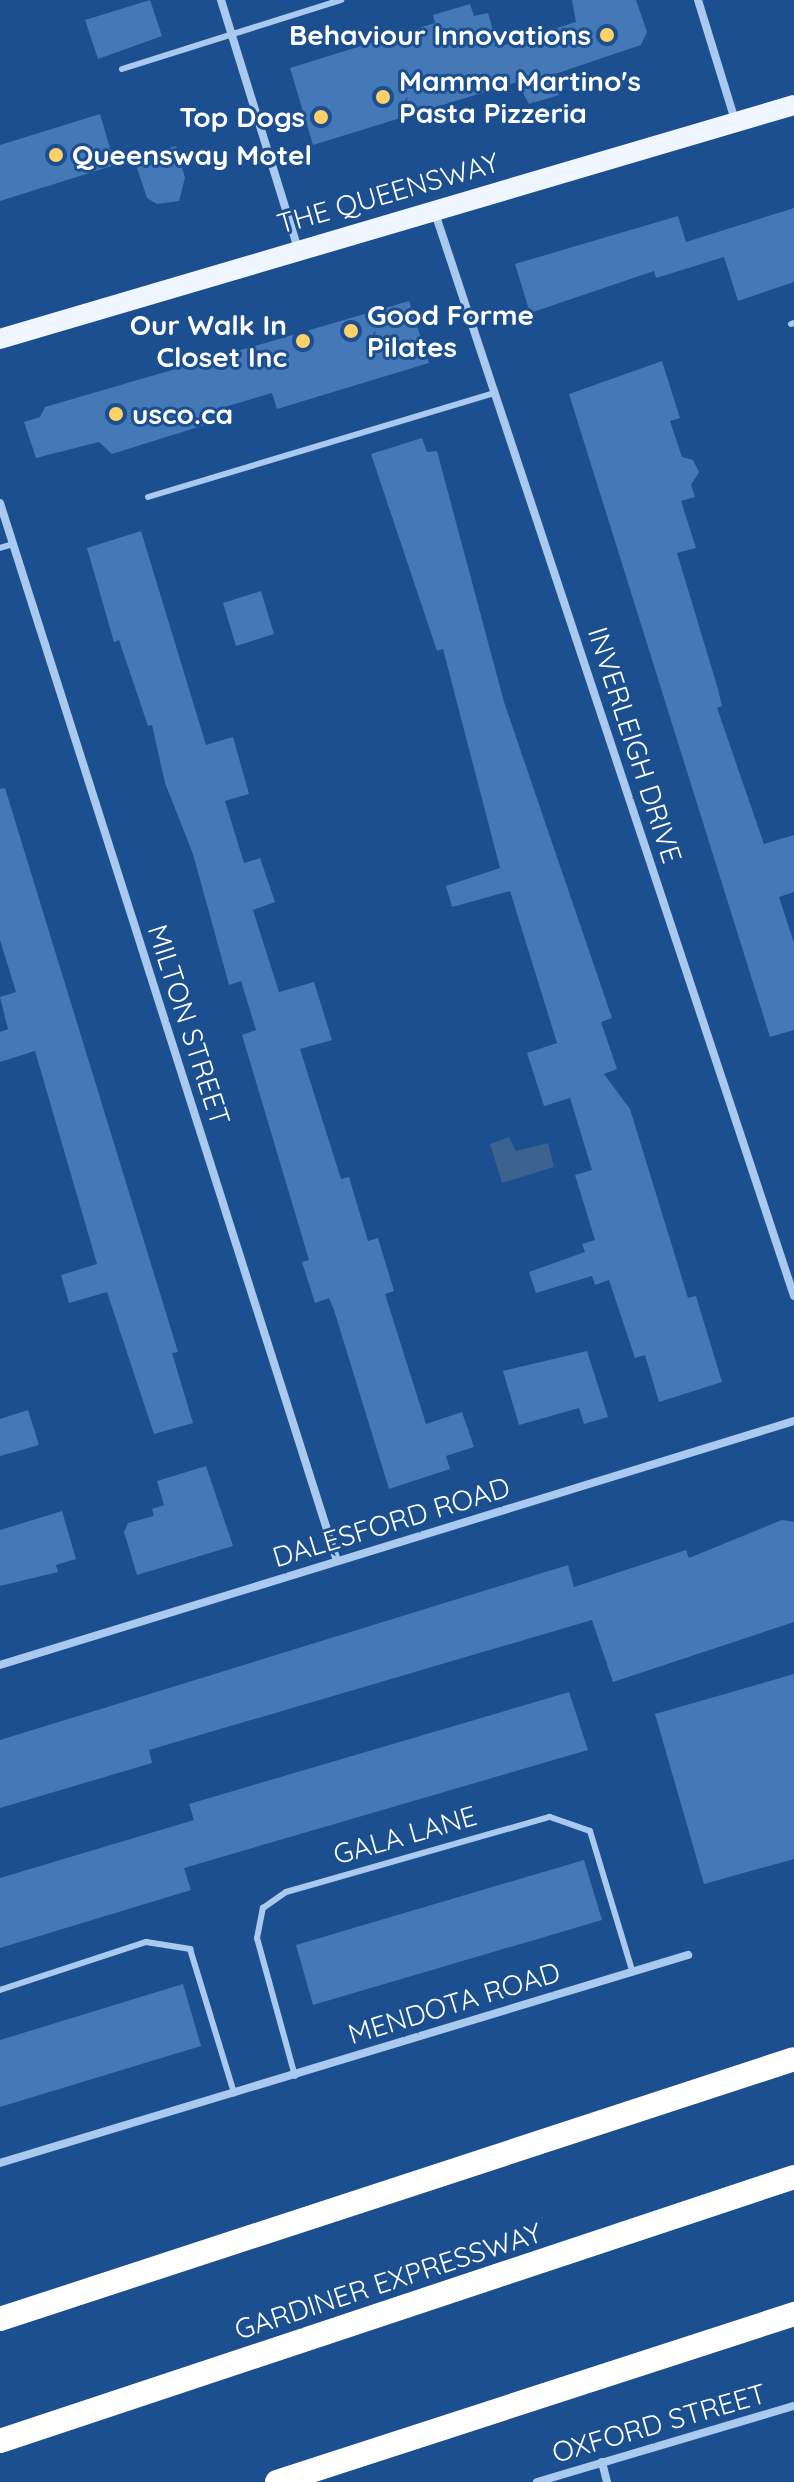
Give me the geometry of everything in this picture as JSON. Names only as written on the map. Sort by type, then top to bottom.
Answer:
[{"type":"highway","points":[[0,2319],[794,2059]]},
{"type":"highway","name":"GARDINER EXPRESSWAY","points":[[0,2441],[794,2177]]},
{"type":"highway","points":[[277,2482],[794,2314]]},
{"type":"main road","name":"THE QUEENSWAY","points":[[0,339],[433,208],[794,105]]},
{"type":"street","points":[[221,0],[298,249]]},
{"type":"street","points":[[698,0],[735,121]]},
{"type":"street","name":"INVERLEIGH DRIVE","points":[[433,208],[794,1296]]},
{"type":"street","name":"MILTON STREET","points":[[0,503],[337,1561]]},
{"type":"street","name":"DALESFORD ROAD","points":[[0,1665],[794,1421]]},
{"type":"street","name":"MENDOTA ROAD","points":[[0,2163],[688,1955]]},
{"type":"street","name":"OXFORD STREET","points":[[537,2482],[794,2406]]},
{"type":"street","points":[[602,2462],[607,2482]]},
{"type":"lane","points":[[122,69],[232,38],[341,0]]},
{"type":"lane","points":[[148,497],[495,393]]},
{"type":"lane","points":[[0,548],[13,544]]},
{"type":"lane","name":"GALA LANE","points":[[295,2076],[257,1938],[263,1908],[286,1892],[550,1817],[590,1831],[632,1970]]},
{"type":"lane","points":[[0,1990],[146,1942],[190,1949],[234,2093]]},
{"type":"water","points":[[509,1137],[516,1151],[548,1143],[554,1167],[502,1183],[490,1144]]},
{"type":"building","points":[[150,0],[162,36],[98,59],[85,20]]},
{"type":"building","points":[[572,0],[636,0],[647,32],[641,45],[552,75],[559,95],[529,104],[517,82],[313,145],[290,68],[435,23],[433,15],[470,4],[474,16],[488,13],[498,47],[576,22]]},
{"type":"building","name":"Queensway Motel","points":[[100,114],[115,165],[0,201],[0,145]]},
{"type":"building","points":[[176,146],[185,178],[179,201],[157,204],[147,198],[134,159]]},
{"type":"building","points":[[794,208],[794,282],[738,301],[724,257],[656,278],[654,271],[530,313],[515,264],[678,216],[686,242]]},
{"type":"building","points":[[409,301],[429,363],[277,409],[272,393],[208,412],[211,423],[112,454],[99,442],[36,458],[24,422],[40,417],[45,407]]},
{"type":"building","points":[[662,361],[680,418],[670,421],[682,457],[693,460],[699,472],[691,485],[695,497],[681,501],[696,548],[677,553],[718,689],[722,706],[717,708],[764,844],[794,835],[794,892],[779,897],[794,943],[794,1030],[770,1037],[569,394]]},
{"type":"building","points":[[422,438],[427,452],[437,451],[504,702],[612,1018],[601,1022],[617,1069],[604,1074],[630,1109],[688,1298],[696,1296],[722,1382],[659,1402],[645,1355],[635,1358],[609,1280],[595,1285],[592,1276],[536,1293],[529,1272],[585,1252],[582,1244],[595,1240],[575,1175],[592,1170],[570,1098],[544,1106],[527,1053],[557,1043],[510,891],[452,907],[446,886],[500,868],[443,649],[437,651],[371,454]]},
{"type":"building","points":[[141,531],[206,745],[233,737],[249,794],[225,801],[244,863],[260,858],[275,902],[253,910],[279,992],[314,982],[332,1040],[300,1049],[341,1179],[349,1177],[368,1241],[378,1238],[394,1291],[385,1294],[426,1424],[462,1412],[474,1447],[446,1456],[450,1469],[389,1489],[334,1310],[329,1298],[315,1303],[302,1262],[309,1260],[242,1035],[256,1030],[241,981],[229,985],[193,854],[165,783],[152,725],[148,726],[119,640],[114,642],[87,548]]},
{"type":"building","points":[[261,591],[274,634],[236,646],[223,603]]},
{"type":"building","points":[[5,788],[178,1352],[172,1353],[193,1423],[154,1434],[107,1292],[69,1303],[61,1275],[97,1264],[35,1051],[0,1062],[0,1032],[8,1029],[0,997],[16,992],[0,940],[0,789]]},
{"type":"building","points":[[587,1351],[608,1417],[584,1424],[579,1408],[519,1425],[503,1371]]},
{"type":"building","points":[[28,1410],[39,1445],[0,1456],[0,1419]]},
{"type":"building","points":[[206,1466],[233,1546],[137,1575],[124,1532],[128,1523],[154,1516],[152,1509],[164,1505],[157,1481]]},
{"type":"building","points":[[62,1511],[76,1559],[56,1565],[58,1572],[0,1586],[0,1530]]},
{"type":"building","points":[[782,1520],[794,1522],[794,1622],[613,1682],[592,1620],[149,1750],[152,1763],[0,1808],[0,1740],[568,1565],[574,1587],[686,1550],[689,1558]]},
{"type":"building","points":[[794,1674],[794,1859],[704,1884],[655,1714]]},
{"type":"building","points":[[569,1692],[588,1750],[184,1868],[191,1890],[0,1948],[0,1878],[194,1820],[189,1804]]},
{"type":"building","points":[[584,1860],[602,1920],[313,2005],[296,1945]]},
{"type":"building","points":[[183,1984],[201,2046],[0,2107],[0,2040]]},
{"type":"place","name":"Behaviour Innovations","points":[[607,35]]},
{"type":"place","name":"Mamma Martino's Pasta Pizzeria","points":[[383,97]]},
{"type":"place","name":"Top Dogs","points":[[321,117]]},
{"type":"place","name":"Queensway Motel","points":[[56,155]]},
{"type":"place","name":"Good Forme Pilates","points":[[351,331]]},
{"type":"place","name":"Our Walk In Closet Inc","points":[[303,341]]},
{"type":"place","name":"usco.ca","points":[[116,414]]}]
